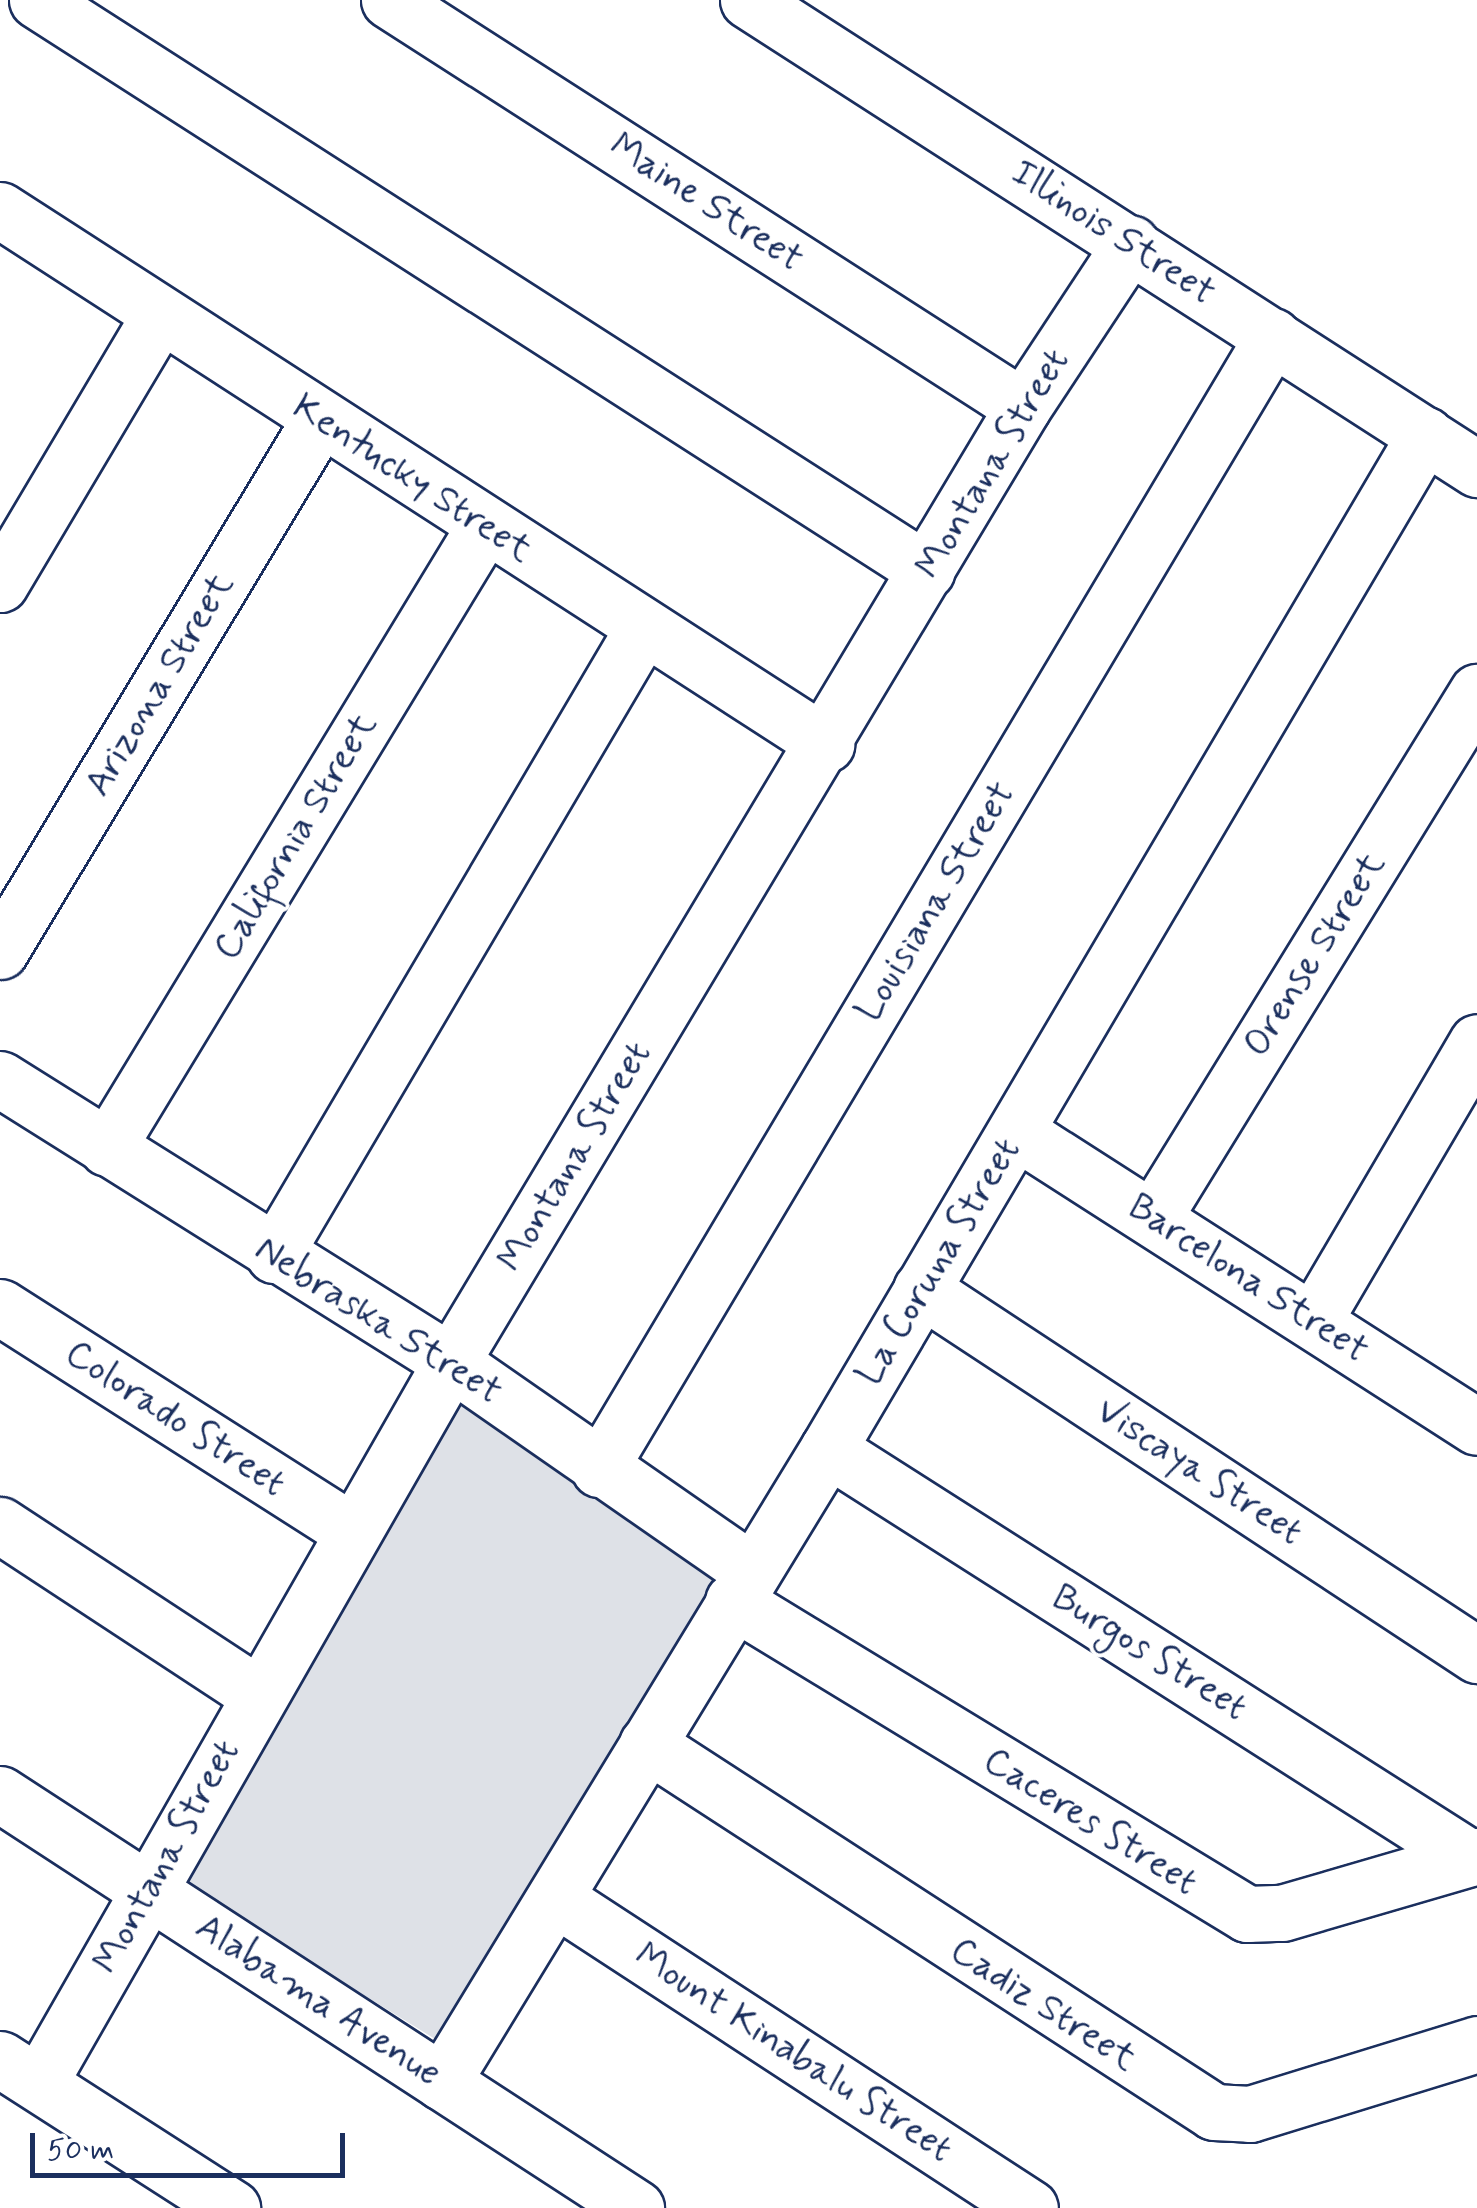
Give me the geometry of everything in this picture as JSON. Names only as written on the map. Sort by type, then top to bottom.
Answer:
[{"type":"street","points":[[37,0],[927,571]]},
{"type":"street","name":"Maine Street","points":[[389,0],[1023,407]]},
{"type":"street","name":"Illinois Street","points":[[748,0],[1477,469]]},
{"type":"street","name":"Kentucky Street","points":[[1,214],[642,630],[826,744]]},
{"type":"street","name":"Montana Street","points":[[19,2071],[150,1890],[351,1531],[451,1362],[826,744],[1023,407],[1131,243]]},
{"type":"street","points":[[0,584],[160,315]]},
{"type":"street","name":"Louisiana Street","points":[[599,1468],[1273,336]]},
{"type":"street","name":"Arizona Street","points":[[0,951],[320,420]]},
{"type":"street","name":"La Coruna Street","points":[[442,2082],[1018,1132],[1425,435]]},
{"type":"street","name":"California Street","points":[[107,1148],[484,527]]},
{"type":"street","points":[[274,1255],[642,630]]},
{"type":"street","name":"Orense Street","points":[[1153,1218],[1477,692]]},
{"type":"street","points":[[1314,1320],[1477,1042]]},
{"type":"street","name":"Nebraska Street","points":[[0,1079],[274,1255],[451,1362],[599,1468],[742,1586]]},
{"type":"street","name":"Barcelona Street","points":[[1018,1132],[1314,1320],[1470,1407]]},
{"type":"street","name":"Viscaya Street","points":[[921,1289],[1477,1655]]},
{"type":"street","name":"Colorado Street","points":[[0,1307],[351,1531]]},
{"type":"street","name":"Burgos Street","points":[[828,1449],[1474,1857]]},
{"type":"street","points":[[0,1526],[259,1695]]},
{"type":"street","name":"Caceres Street","points":[[742,1586],[1247,1914],[1282,1913],[1474,1857]]},
{"type":"street","name":"Cadiz Street","points":[[646,1744],[1214,2112],[1250,2114],[1477,2044]]},
{"type":"street","name":"Alabama Avenue","points":[[0,1794],[636,2208]]},
{"type":"street","name":"Mount Kinabalu Street","points":[[555,1898],[1030,2208]]},
{"type":"street","points":[[19,2071],[232,2208]]},
{"type":"shaded area","points":[[445,1387],[723,1574],[435,2039],[176,1879]]}]
